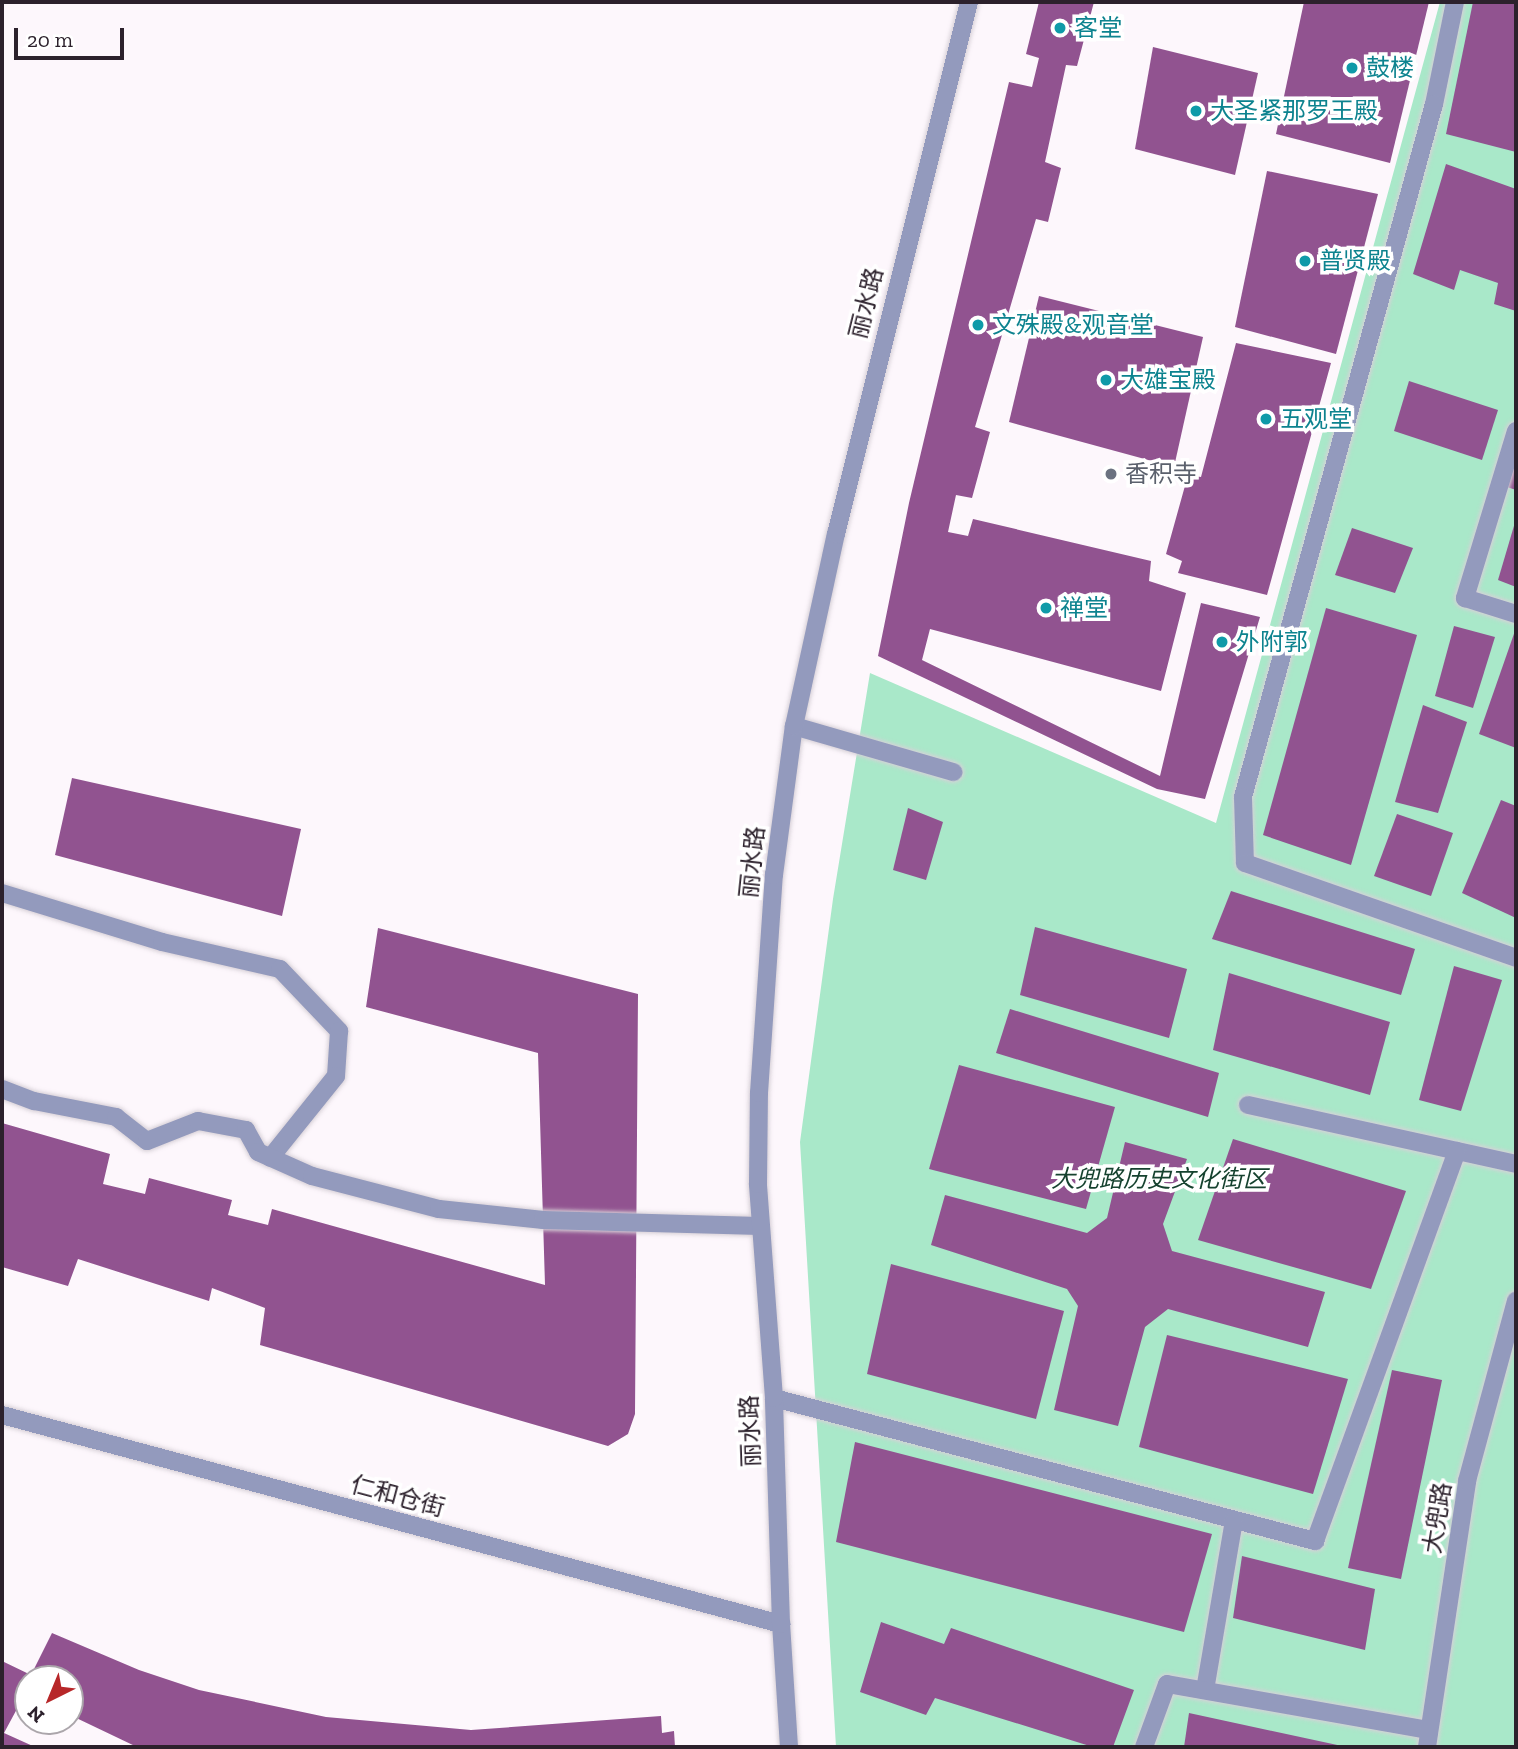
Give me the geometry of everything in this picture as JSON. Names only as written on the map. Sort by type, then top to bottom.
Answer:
[{"type":"street","name":"丽水路","points":[[789,1747],[781,1624],[774,1398],[760,1226],[759,1093],[774,875],[794,726],[878,358],[969,2]]},
{"type":"street","points":[[1455,2],[1434,104],[1242,797],[1245,863],[1516,958]]},
{"type":"street","points":[[1516,431],[1465,598],[1516,614]]},
{"type":"street","points":[[794,726],[953,772]]},
{"type":"street","points":[[2,893],[162,942],[280,969],[339,1031],[336,1076],[270,1158]]},
{"type":"street","points":[[2,1089],[34,1101],[116,1116],[147,1140],[198,1121],[246,1130],[257,1152],[312,1176],[439,1209],[556,1220],[760,1226]]},
{"type":"street","points":[[1248,1105],[1516,1164]]},
{"type":"street","points":[[774,1398],[1315,1541],[1457,1151]]},
{"type":"street","name":"大兜路","points":[[1428,1739],[1467,1481],[1516,1301]]},
{"type":"street","name":"仁和仓街","points":[[2,1415],[781,1624]]},
{"type":"street","points":[[1205,1690],[1234,1520]]},
{"type":"street","points":[[1144,1747],[1167,1684],[1428,1739]]},
{"type":"green space","name":"大兜路历史文化街区","points":[[1440,2],[1516,2],[1516,1747],[836,1747],[800,1142],[833,899],[870,673],[1216,823]]},
{"type":"building","points":[[1039,2],[1094,2],[1077,66],[1066,65],[1045,162],[1061,168],[1048,222],[1036,219],[975,427],[990,432],[972,498],[956,495],[948,532],[968,536],[973,519],[1151,561],[1149,581],[1186,593],[1161,691],[930,629],[922,660],[1160,776],[1201,603],[1260,617],[1205,799],[1157,789],[878,656],[909,503],[1009,82],[1032,87],[1039,58],[1026,54]]},
{"type":"building","name":"鼓楼","points":[[1304,2],[1429,2],[1390,163],[1276,134]]},
{"type":"building","points":[[1473,2],[1516,2],[1516,152],[1446,134]]},
{"type":"building","name":"大圣紧那罗王殿","points":[[1153,47],[1258,73],[1235,175],[1135,149]]},
{"type":"building","points":[[1446,164],[1516,189],[1516,311],[1494,304],[1498,283],[1460,270],[1454,290],[1413,274]]},
{"type":"building","name":"普贤殿","points":[[1267,171],[1378,194],[1336,354],[1235,327]]},
{"type":"building","name":"大雄宝殿","points":[[1039,296],[1203,337],[1174,467],[1009,422]]},
{"type":"building","name":"五观堂","points":[[1236,343],[1331,363],[1267,595],[1178,573],[1182,561],[1166,554],[1188,475],[1201,477]]},
{"type":"building","points":[[1409,381],[1498,410],[1482,460],[1394,431]]},
{"type":"building","points":[[1516,459],[1516,490],[1507,487]]},
{"type":"building","points":[[1516,519],[1516,587],[1498,580]]},
{"type":"building","points":[[1352,528],[1413,548],[1395,593],[1335,575]]},
{"type":"building","points":[[1326,608],[1417,635],[1351,865],[1263,835]]},
{"type":"building","points":[[1454,626],[1495,637],[1473,708],[1435,696]]},
{"type":"building","points":[[1516,628],[1516,748],[1479,734]]},
{"type":"building","points":[[1423,705],[1467,722],[1438,813],[1395,802]]},
{"type":"building","points":[[72,778],[301,829],[282,916],[55,855]]},
{"type":"building","points":[[1501,800],[1516,806],[1516,918],[1462,893]]},
{"type":"building","points":[[908,808],[943,822],[926,880],[893,870]]},
{"type":"building","points":[[1397,814],[1453,833],[1431,896],[1374,876]]},
{"type":"building","points":[[1231,891],[1415,949],[1401,995],[1212,939]]},
{"type":"building","points":[[1035,927],[1187,969],[1169,1038],[1020,995]]},
{"type":"building","points":[[378,928],[638,994],[635,1414],[628,1434],[608,1446],[260,1345],[265,1308],[212,1288],[209,1301],[78,1259],[68,1286],[2,1267],[2,1123],[110,1154],[103,1184],[145,1194],[149,1178],[232,1200],[228,1215],[268,1225],[272,1209],[545,1285],[538,1053],[366,1007]]},
{"type":"building","points":[[1454,966],[1502,980],[1461,1111],[1419,1100]]},
{"type":"building","points":[[1229,973],[1390,1022],[1370,1095],[1213,1050]]},
{"type":"building","points":[[1010,1009],[1219,1073],[1208,1117],[996,1053]]},
{"type":"building","points":[[959,1065],[1115,1107],[1086,1209],[929,1169]]},
{"type":"building","points":[[1233,1139],[1406,1191],[1371,1289],[1198,1240]]},
{"type":"building","points":[[1125,1142],[1187,1159],[1163,1224],[1172,1251],[1325,1292],[1308,1347],[1168,1309],[1145,1327],[1118,1426],[1054,1410],[1078,1306],[1067,1289],[931,1245],[945,1195],[1087,1233],[1107,1218]]},
{"type":"building","points":[[891,1264],[1064,1311],[1036,1419],[867,1374]]},
{"type":"building","points":[[1167,1335],[1348,1379],[1313,1494],[1139,1447]]},
{"type":"building","points":[[1392,1370],[1442,1380],[1401,1579],[1348,1568]]},
{"type":"building","points":[[855,1442],[1212,1534],[1184,1632],[836,1542]]},
{"type":"building","points":[[1242,1556],[1375,1589],[1365,1650],[1233,1618]]},
{"type":"building","points":[[881,1622],[944,1644],[951,1628],[1134,1690],[1113,1747],[1093,1747],[935,1698],[926,1715],[860,1692]]},
{"type":"building","points":[[52,1633],[139,1670],[199,1690],[326,1717],[471,1730],[661,1716],[662,1733],[674,1731],[675,1747],[137,1747],[84,1722],[84,1665],[36,1665]]},
{"type":"building","points":[[2,1661],[14,1667],[14,1714],[4,1733],[35,1747],[2,1747]]},
{"type":"building","points":[[1189,1713],[1342,1746],[1342,1747],[1184,1747]]},
{"type":"place","name":"客堂","points":[[1060,28]]},
{"type":"place","name":"鼓楼","points":[[1352,68]]},
{"type":"place","name":"大圣紧那罗王殿","points":[[1196,111]]},
{"type":"place","name":"普贤殿","points":[[1305,261]]},
{"type":"place","name":"文殊殿&观音堂","points":[[978,325]]},
{"type":"place","name":"大雄宝殿","points":[[1106,380]]},
{"type":"place","name":"五观堂","points":[[1266,419]]},
{"type":"place","name":"香积寺","points":[[1111,474]]},
{"type":"place","name":"禅堂","points":[[1046,608]]},
{"type":"place","name":"外附郭","points":[[1222,642]]}]
